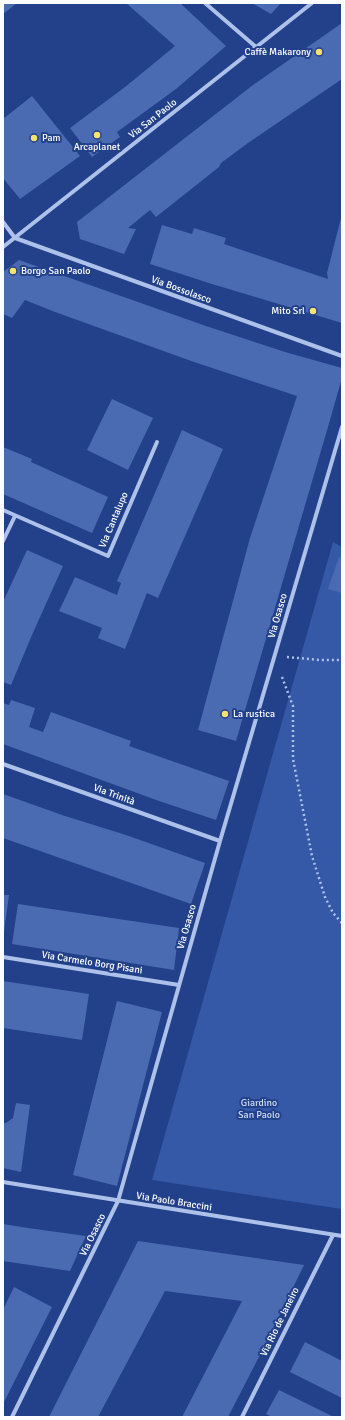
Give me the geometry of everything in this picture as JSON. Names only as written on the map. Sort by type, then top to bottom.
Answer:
[{"type":"street","points":[[205,3],[256,48]]},
{"type":"street","name":"Via San Paolo","points":[[3,247],[312,3]]},
{"type":"street","points":[[3,222],[15,238]]},
{"type":"street","name":"Via Bossolasco","points":[[15,238],[342,356]]},
{"type":"street","name":"Via Osasco","points":[[12,1417],[118,1201],[220,841],[342,427]]},
{"type":"street","name":"Via Cantalupo","points":[[3,510],[108,556],[157,442]]},
{"type":"street","points":[[3,541],[15,516]]},
{"type":"street","name":"Via Trinità","points":[[3,764],[220,841]]},
{"type":"street","name":"Via Carmelo Borg Pisani","points":[[3,957],[179,985]]},
{"type":"street","name":"Via Paolo Braccini","points":[[3,1182],[342,1236]]},
{"type":"street","name":"Via Rio de Janeiro","points":[[242,1417],[333,1235]]},
{"type":"path","points":[[342,660],[320,660],[274,656],[293,706],[293,759],[312,856],[325,897],[333,913],[342,923]]},
{"type":"green space","name":"Giardino San Paolo","points":[[333,542],[342,547],[342,1209],[152,1180]]},
{"type":"building","points":[[3,3],[17,3],[3,14]]},
{"type":"building","points":[[126,3],[180,3],[226,46],[176,89],[117,132],[120,137],[92,157],[70,128],[125,87],[175,46]]},
{"type":"building","points":[[252,3],[281,3],[271,14]]},
{"type":"building","points":[[342,23],[342,79],[221,163],[219,167],[156,217],[150,210],[128,228],[136,229],[124,254],[80,239],[77,222],[253,85]]},
{"type":"building","name":"Pam","points":[[32,96],[80,156],[20,199],[3,178],[3,119]]},
{"type":"building","points":[[342,214],[342,323],[150,264],[162,225],[192,234],[194,228],[226,238],[224,244],[328,279],[327,273]]},
{"type":"building","points":[[19,260],[206,326],[285,352],[342,368],[342,378],[236,741],[198,730],[250,538],[297,396],[194,362],[25,300],[12,318],[3,314],[3,272]]},
{"type":"building","points":[[112,399],[153,418],[128,470],[87,450]]},
{"type":"building","points":[[182,430],[223,449],[158,598],[147,593],[125,649],[98,638],[102,628],[59,611],[75,577],[117,595],[121,583],[117,581]]},
{"type":"building","points":[[3,447],[32,459],[31,462],[108,497],[92,533],[3,494]]},
{"type":"building","points":[[27,550],[63,566],[11,685],[3,682],[3,602]]},
{"type":"building","points":[[339,557],[342,558],[342,593],[328,589]]},
{"type":"building","points":[[11,700],[35,708],[29,727],[43,732],[51,712],[131,741],[129,746],[229,781],[216,820],[159,801],[3,744],[3,703],[9,705]]},
{"type":"building","points":[[3,794],[205,863],[191,904],[3,838]]},
{"type":"building","points":[[3,895],[9,895],[4,932],[3,932]]},
{"type":"building","points":[[18,904],[179,928],[174,970],[12,944]]},
{"type":"building","points":[[3,981],[89,994],[82,1040],[3,1028]]},
{"type":"building","points":[[117,1001],[162,1012],[117,1186],[73,1175]]},
{"type":"building","points":[[16,1103],[30,1105],[21,1172],[3,1168],[3,1123],[6,1123],[13,1118]]},
{"type":"building","points":[[3,1224],[86,1236],[70,1271],[3,1261]]},
{"type":"building","points":[[138,1241],[304,1265],[228,1417],[182,1417],[242,1301],[165,1291],[98,1417],[49,1417]]},
{"type":"building","points":[[14,1287],[52,1307],[3,1404],[3,1310]]},
{"type":"building","points":[[305,1342],[342,1361],[342,1398],[290,1372]]},
{"type":"building","points":[[279,1390],[334,1417],[272,1417],[266,1414]]},
{"type":"place","name":"Caffè Makarony","points":[[319,52]]},
{"type":"place","name":"Arcaplanet","points":[[97,135]]},
{"type":"place","name":"Pam","points":[[34,138]]},
{"type":"place","name":"Borgo San Paolo","points":[[13,271]]},
{"type":"place","name":"Mito Srl","points":[[313,311]]},
{"type":"place","name":"La rustica","points":[[225,714]]}]
